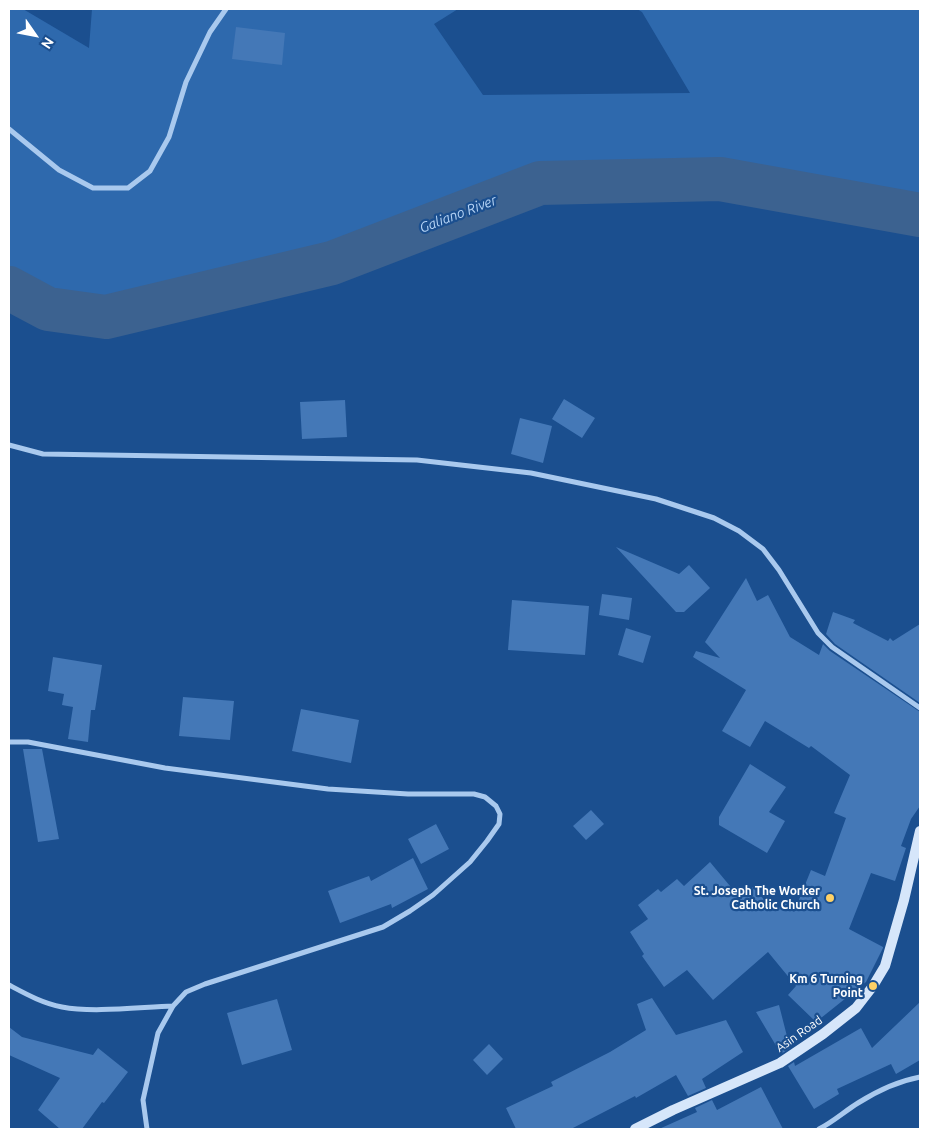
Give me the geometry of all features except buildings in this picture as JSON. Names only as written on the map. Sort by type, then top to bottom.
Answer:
[{"type":"main road","name":"Asin Road","points":[[635,1129],[780,1063],[823,1034],[856,1008],[885,966],[904,900],[920,831]]},
{"type":"street","points":[[9,129],[59,170],[93,188],[128,188],[150,171],[169,137],[186,82],[210,32],[226,9]]},
{"type":"street","points":[[9,445],[43,454],[417,460],[531,473],[656,499],[714,518],[740,531],[763,549],[779,570],[818,633],[832,647],[920,708]]},
{"type":"street","points":[[9,742],[28,742],[165,768],[328,789],[408,794],[474,794],[485,797],[496,806],[500,814],[499,824],[488,841],[470,862],[433,895],[383,927],[205,984],[186,992],[174,1006],[158,1033],[143,1100],[147,1129]]},
{"type":"street","points":[[9,985],[31,998],[62,1007],[96,1009],[174,1006]]},
{"type":"street","points":[[819,1129],[860,1102],[889,1087],[920,1077]]},
{"type":"shaded area","points":[[9,9],[23,9],[89,48],[92,9],[458,9],[434,24],[483,95],[690,93],[642,12],[637,9],[920,9],[920,215],[720,179],[540,183],[332,263],[106,317],[48,309],[9,288]]},
{"type":"waterway","name":"Galiano River","points":[[9,288],[48,309],[106,317],[332,263],[540,183],[720,179],[920,215]]},
{"type":"place","name":"St. Joseph The Worker Catholic Church","points":[[830,898]]},
{"type":"place","name":"Km 6 Turning Point","points":[[873,986]]}]
